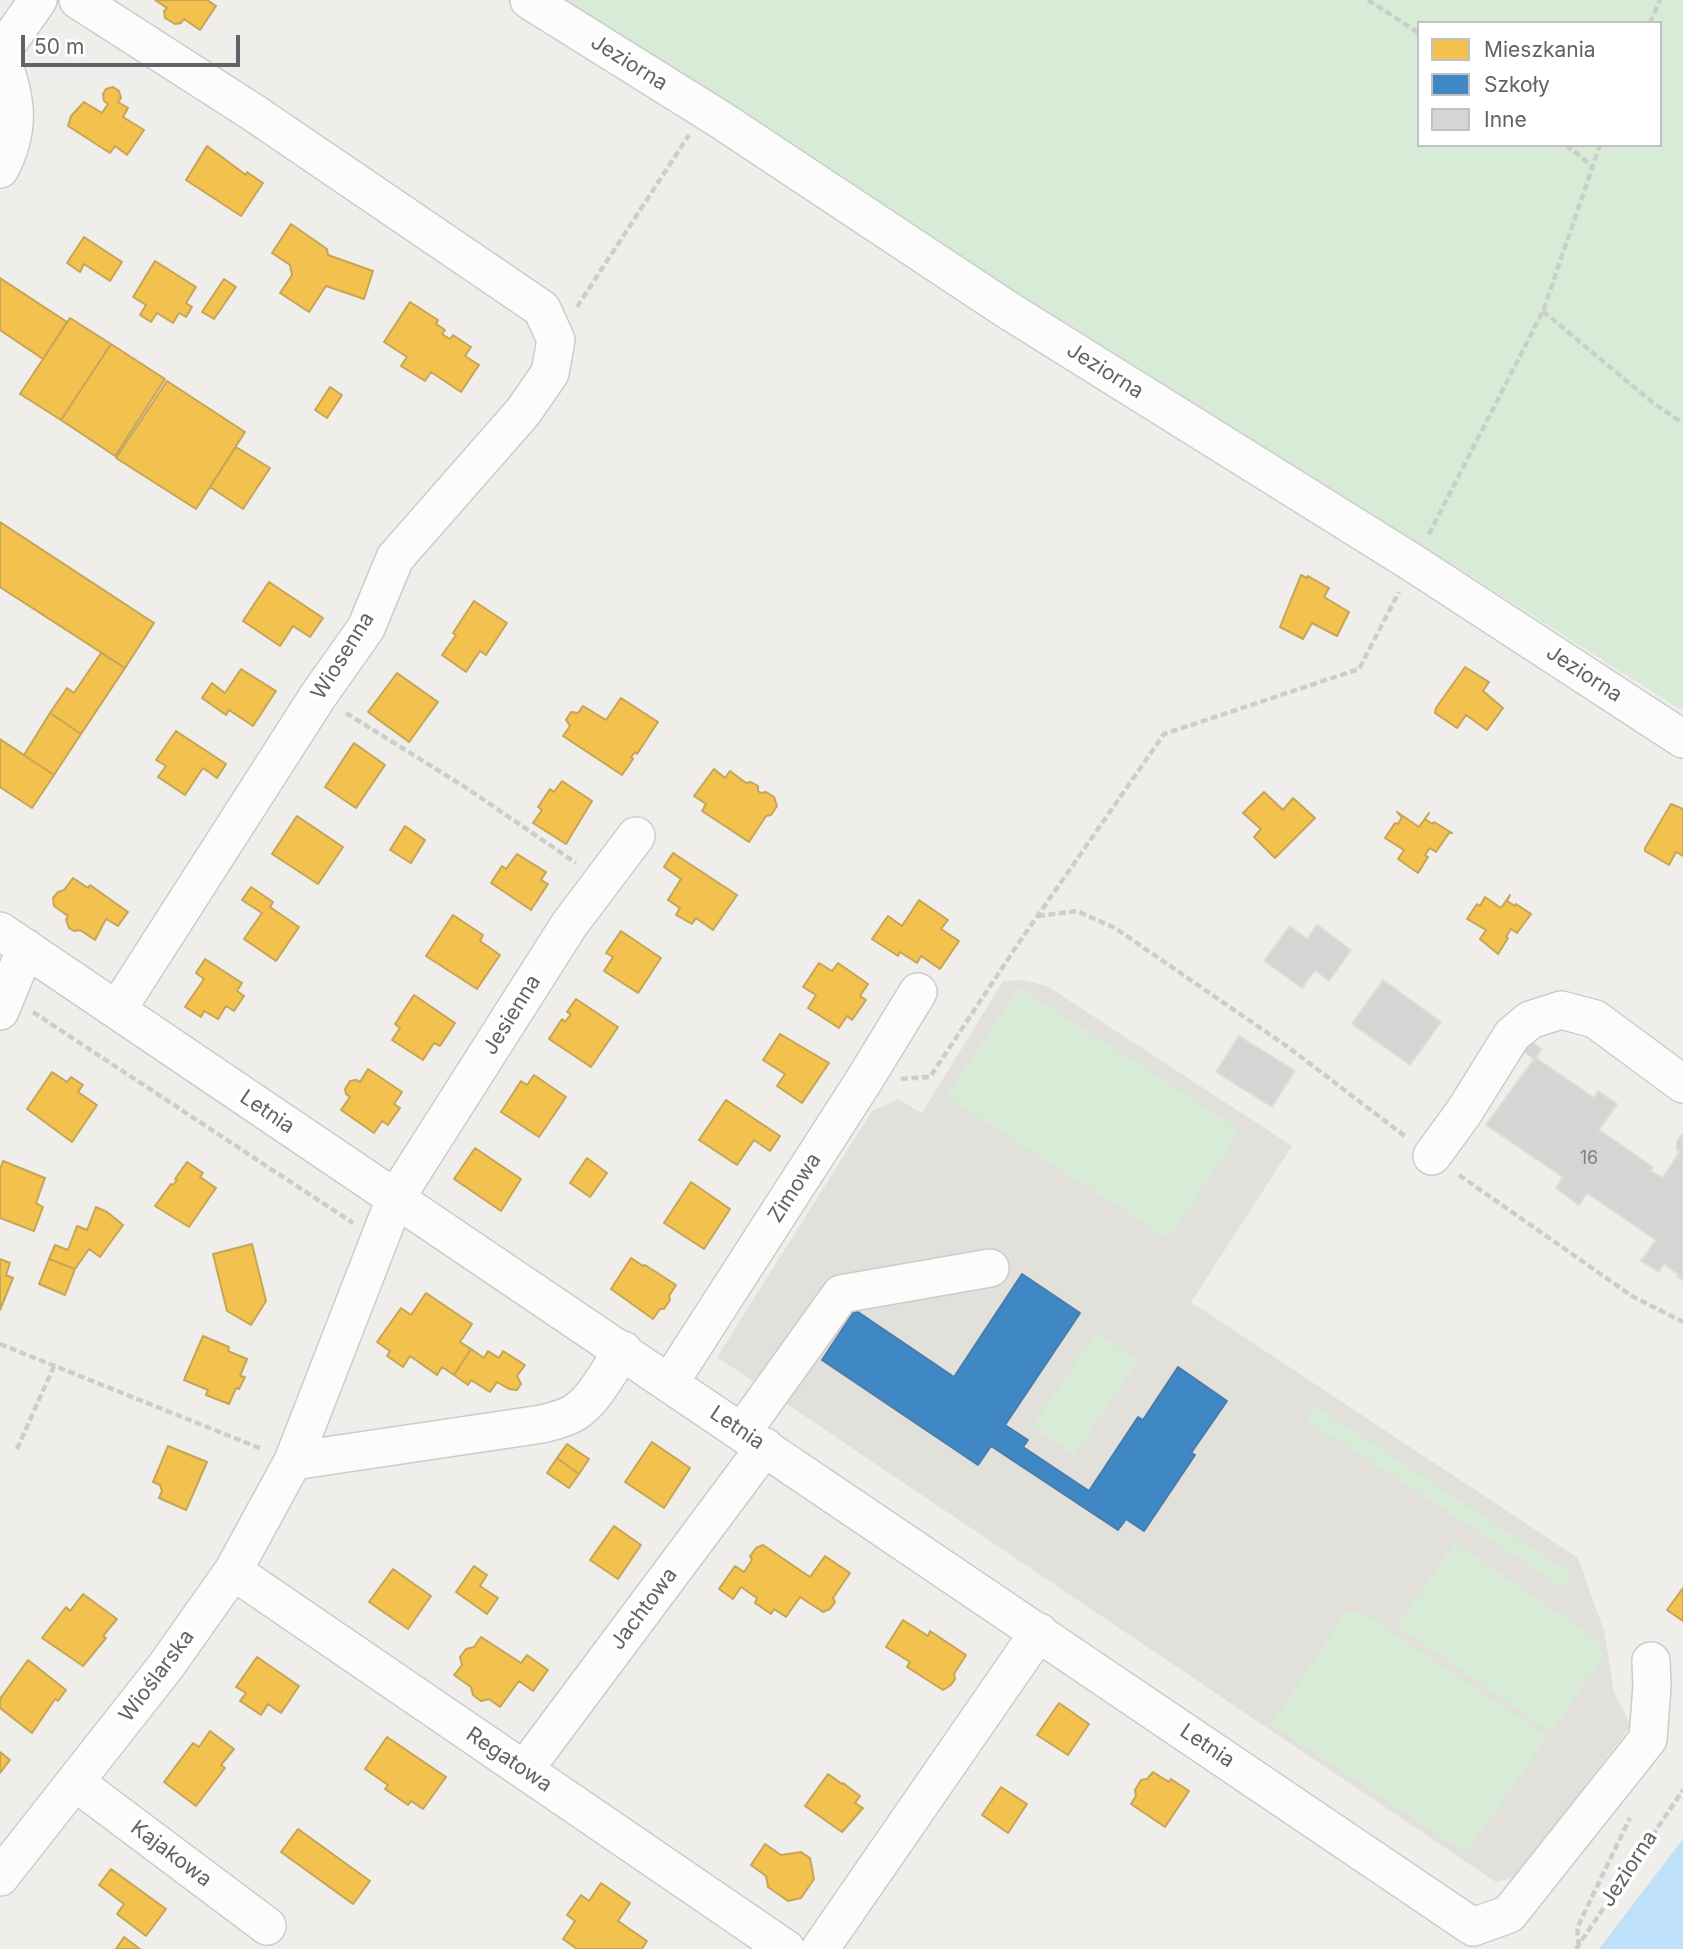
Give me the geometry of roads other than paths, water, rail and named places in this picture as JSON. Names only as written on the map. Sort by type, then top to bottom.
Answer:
[{"type":"street","points":[[0,169],[12,142],[16,114],[0,54],[38,0]]},
{"type":"street","name":"Wiosenna","points":[[78,0],[254,113],[549,324],[550,373],[523,412],[395,558],[366,628],[318,696],[117,1010]]},
{"type":"street","name":"Jeziorna","points":[[529,0],[705,110],[1006,309],[1413,563],[1683,739]]},
{"type":"street","name":"Jesienna","points":[[395,1199],[569,925],[636,836]]},
{"type":"street","points":[[0,1011],[13,940]]},
{"type":"street","name":"Letnia","points":[[13,940],[1473,1927],[1509,1914],[1648,1738],[1653,1686],[1651,1661]]},
{"type":"street","name":"Zimowa","points":[[670,1382],[918,992]]},
{"type":"street","points":[[1432,1156],[1464,1112],[1512,1035],[1530,1020],[1561,1010],[1595,1019],[1683,1084]]},
{"type":"street","name":"Wioślarska","points":[[0,1878],[166,1666],[233,1571],[293,1461],[395,1199]]},
{"type":"street","name":"Jachtowa","points":[[524,1770],[754,1439],[841,1294],[990,1268]]},
{"type":"street","points":[[293,1461],[542,1424],[560,1419],[575,1412],[588,1400],[623,1350]]},
{"type":"street","name":"Regatowa","points":[[233,1571],[786,1949]]},
{"type":"street","points":[[820,1949],[1039,1632]]},
{"type":"street","name":"Kajakowa","points":[[75,1783],[267,1926]]},
{"type":"water","points":[[1683,1839],[1683,1949],[1599,1949]]}]
